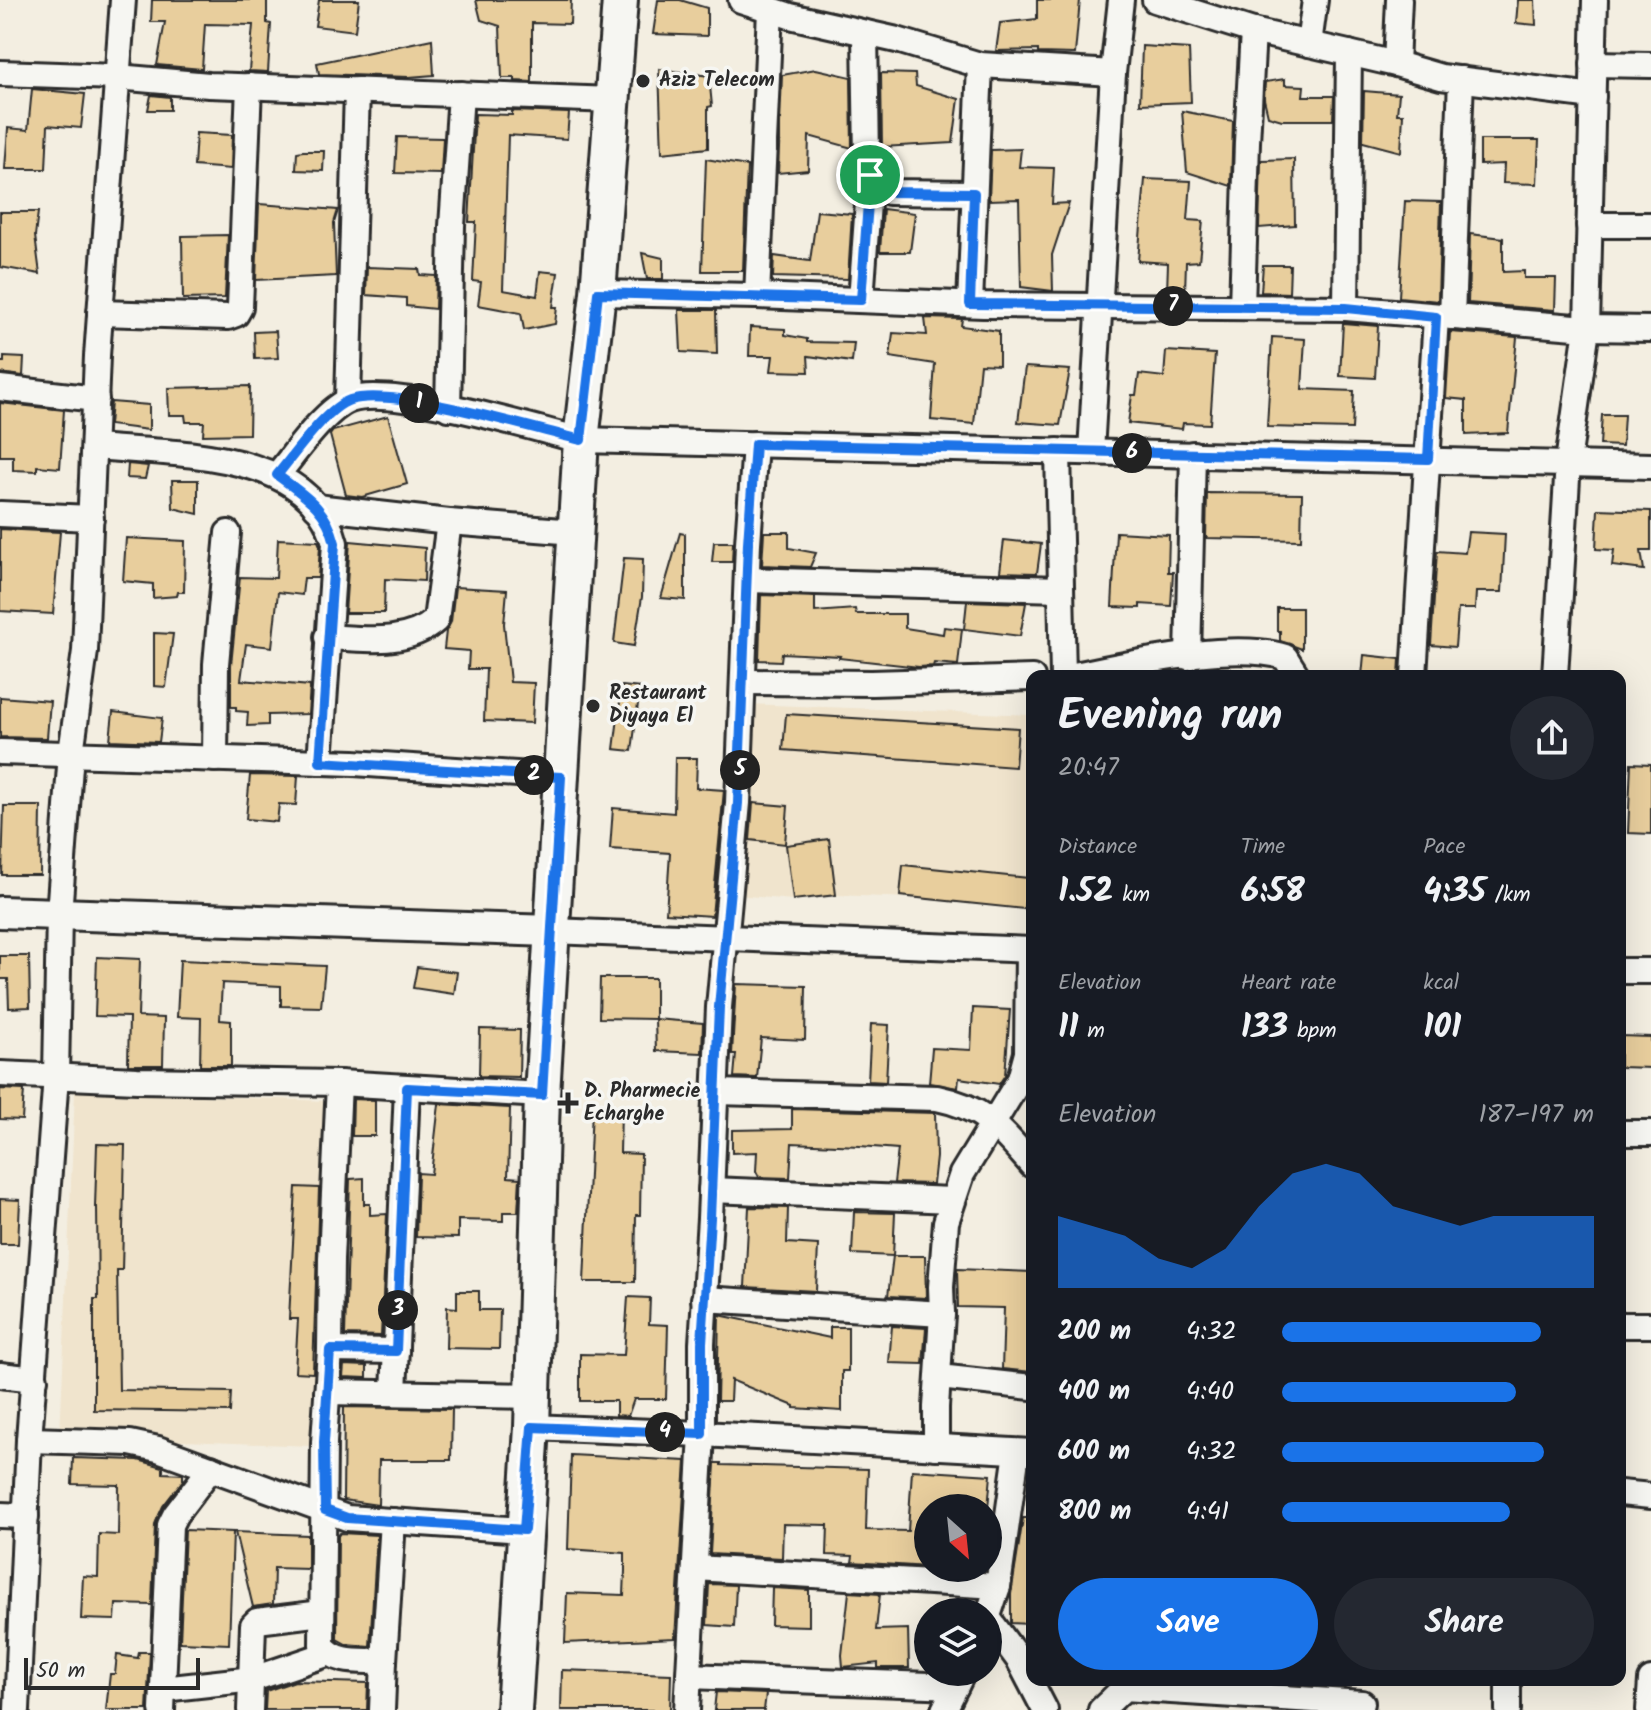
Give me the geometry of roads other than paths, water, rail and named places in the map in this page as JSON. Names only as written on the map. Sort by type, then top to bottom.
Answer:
[{"type":"main road","points":[[514,1710],[533,1412],[542,1095],[575,532],[581,440],[598,293],[620,0]]},
{"type":"street","points":[[17,1710],[29,1440],[56,1076],[59,914],[71,753],[85,651],[100,313],[123,0]]},
{"type":"street","points":[[741,0],[980,65],[1113,73]]},
{"type":"street","points":[[1091,452],[1113,73],[1121,0]]},
{"type":"street","points":[[1155,0],[1253,31],[1441,77],[1593,96]]},
{"type":"street","points":[[1309,44],[1315,0]]},
{"type":"street","points":[[1396,64],[1399,0]]},
{"type":"street","points":[[1555,670],[1568,462],[1587,328],[1595,0]]},
{"type":"street","points":[[757,296],[770,10]]},
{"type":"street","points":[[1242,307],[1253,31]]},
{"type":"street","points":[[861,300],[870,175],[865,33]]},
{"type":"street","points":[[1346,308],[1349,53]]},
{"type":"street","points":[[1593,64],[1651,65]]},
{"type":"street","points":[[970,304],[980,65]]},
{"type":"street","points":[[0,73],[613,100]]},
{"type":"street","points":[[1414,670],[1428,459],[1444,317],[1461,79]]},
{"type":"street","points":[[100,313],[228,317],[236,314],[240,307],[249,86]]},
{"type":"street","points":[[348,400],[357,90]]},
{"type":"street","points":[[448,408],[452,226],[461,94]]},
{"type":"street","points":[[870,175],[876,186],[889,192],[974,193]]},
{"type":"street","points":[[1589,225],[1651,225]]},
{"type":"street","points":[[598,293],[970,304],[1346,308],[1587,328],[1651,329]]},
{"type":"street","points":[[0,388],[96,399]]},
{"type":"street","points":[[277,475],[328,416],[348,400],[377,396],[448,408],[581,440],[1651,466]]},
{"type":"street","points":[[687,1710],[702,1434],[704,1299],[725,938],[738,803],[755,444]]},
{"type":"street","points":[[94,447],[235,460],[277,475],[316,507],[329,522],[335,543],[320,762]]},
{"type":"street","points":[[1058,451],[1063,670]]},
{"type":"street","points":[[1188,657],[1193,454]]},
{"type":"street","points":[[316,507],[575,532]]},
{"type":"street","points":[[0,514],[91,518]]},
{"type":"street","points":[[327,637],[380,639],[415,635],[436,620],[449,522]]},
{"type":"street","points":[[215,759],[216,664],[228,533]]},
{"type":"street","points":[[747,580],[1061,589]]},
{"type":"street","points":[[1123,670],[1225,652],[1267,652],[1285,657],[1293,670]]},
{"type":"street","points":[[743,682],[872,683],[1026,678]]},
{"type":"street","points":[[0,752],[320,762],[561,777]]},
{"type":"street","points":[[0,912],[1026,950]]},
{"type":"street","points":[[1626,971],[1651,971]]},
{"type":"street","points":[[936,1447],[941,1287],[945,1235],[952,1200],[962,1174],[1020,1079],[1026,1057]]},
{"type":"street","points":[[0,1074],[339,1083],[542,1095]]},
{"type":"street","points":[[339,1083],[324,1442],[322,1645],[327,1654],[338,1659],[384,1661]]},
{"type":"street","points":[[394,1393],[407,1088]]},
{"type":"street","points":[[716,1092],[937,1098],[958,1102],[993,1121],[1026,1158]]},
{"type":"street","points":[[1626,1133],[1651,1133]]},
{"type":"street","points":[[711,1190],[952,1200]]},
{"type":"street","points":[[704,1299],[942,1314]]},
{"type":"street","points":[[1626,1325],[1651,1325]]},
{"type":"street","points":[[330,1350],[396,1351]]},
{"type":"street","points":[[0,1375],[35,1379]]},
{"type":"street","points":[[939,1377],[1026,1386]]},
{"type":"street","points":[[327,1392],[394,1393],[702,1434],[1024,1452],[994,1598]]},
{"type":"street","points":[[29,1440],[130,1443],[158,1449],[347,1518],[524,1530]]},
{"type":"street","points":[[211,1468],[170,1525],[162,1700],[253,1679],[327,1654]]},
{"type":"street","points":[[1626,1494],[1651,1496]]},
{"type":"street","points":[[0,1515],[26,1516]]},
{"type":"street","points":[[382,1710],[393,1521]]},
{"type":"street","points":[[695,1568],[998,1586]]},
{"type":"street","points":[[250,1710],[253,1625],[257,1621],[322,1613]]},
{"type":"street","points":[[1002,1636],[1026,1673]]},
{"type":"street","points":[[689,1676],[914,1678]]},
{"type":"street","points":[[1649,1710],[1651,1680]]},
{"type":"street","points":[[944,1710],[956,1686]]},
{"type":"street","points":[[1033,1686],[1045,1710]]},
{"type":"street","points":[[1508,1686],[1508,1710]]},
{"type":"street","points":[[1101,1710],[1124,1693],[1362,1698]]},
{"type":"place","name":"Aziz Telecom","points":[[643,81]]},
{"type":"place","name":"Restaurant Diyaya El","points":[[593,706]]},
{"type":"place","name":"D. Pharmecie Echarghe","points":[[568,1103]]}]
